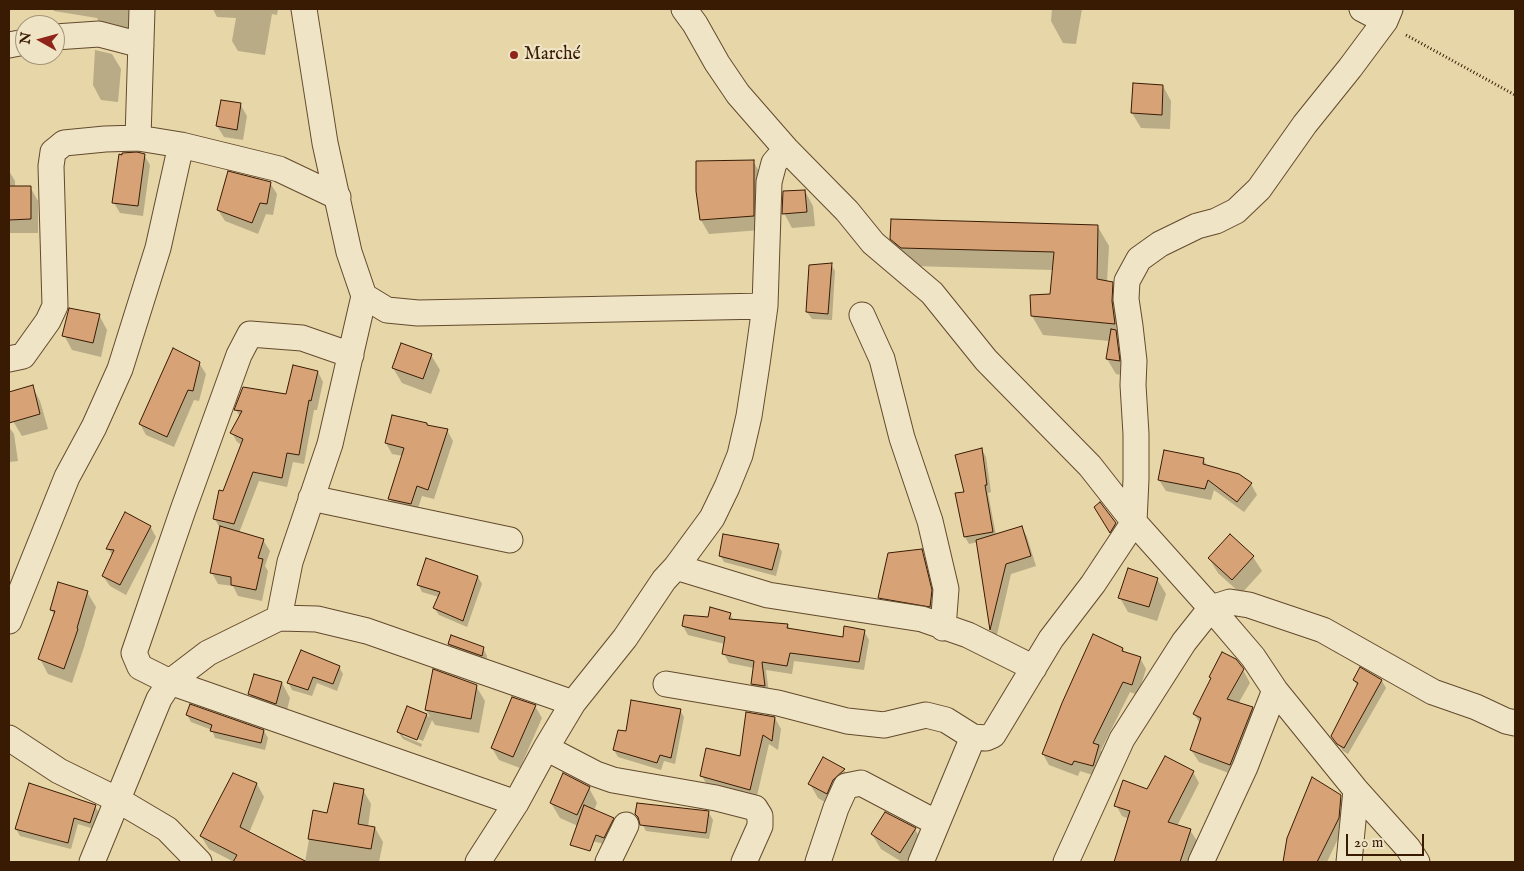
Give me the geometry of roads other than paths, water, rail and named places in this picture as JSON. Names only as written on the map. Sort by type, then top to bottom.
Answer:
[{"type":"street","points":[[138,138],[142,9]]},
{"type":"street","points":[[279,618],[290,562],[330,444],[364,296],[349,252],[325,143],[304,9]]},
{"type":"street","points":[[666,684],[778,703],[847,721],[884,725],[926,714],[946,720],[973,737],[986,738],[993,735],[1051,639],[1093,584],[1134,522],[1136,434],[1133,394],[1134,360],[1126,299],[1127,281],[1139,259],[1160,244],[1197,226],[1216,221],[1236,211],[1259,189],[1305,124],[1350,68],[1387,15],[1362,9]]},
{"type":"street","points":[[692,14],[717,63],[738,94],[786,149],[847,211],[873,243],[932,293],[986,360],[1090,466],[1134,522],[1252,657],[1275,690],[1356,790],[1408,848],[1417,862]]},
{"type":"street","points":[[65,36],[99,34],[141,45]]},
{"type":"street","points":[[9,359],[23,356],[48,322],[55,306],[51,166],[53,152],[64,144],[105,139],[138,138],[181,145],[279,170],[338,198]]},
{"type":"street","points":[[9,621],[67,477],[94,426],[120,369],[158,248],[181,145]]},
{"type":"street","points":[[478,862],[516,803],[573,703],[625,638],[664,580],[676,567],[712,518],[740,455],[749,416],[765,306],[769,182],[774,163],[786,149]]},
{"type":"street","points":[[364,296],[387,310],[418,313],[765,306]]},
{"type":"street","points":[[862,315],[882,358],[902,438],[930,521],[946,589],[943,628]]},
{"type":"street","points":[[351,355],[302,338],[250,334],[239,355],[134,653],[140,667],[170,682],[516,803]]},
{"type":"street","points":[[311,498],[510,540]]},
{"type":"street","points":[[676,567],[768,595],[922,619],[943,628],[968,635],[1034,668]]},
{"type":"street","points":[[1066,862],[1122,739],[1184,642],[1211,608],[1230,602],[1249,605],[1323,630],[1433,692],[1515,723]]},
{"type":"street","points":[[92,862],[158,699],[170,682],[208,653],[279,618],[317,619],[367,631],[573,703]]},
{"type":"street","points":[[1201,862],[1245,767],[1275,690]]},
{"type":"street","points":[[921,862],[973,737]]},
{"type":"street","points":[[9,738],[59,771],[118,800],[167,829],[199,862]]},
{"type":"street","points":[[546,748],[596,774],[613,780],[716,798],[755,808],[760,816],[760,826],[744,862]]},
{"type":"street","points":[[818,862],[836,808],[846,786],[861,782],[937,823]]},
{"type":"street","points":[[1350,862],[1356,790]]},
{"type":"street","points":[[608,862],[626,824]]},
{"type":"place","name":"Marché","points":[[514,55]]}]
